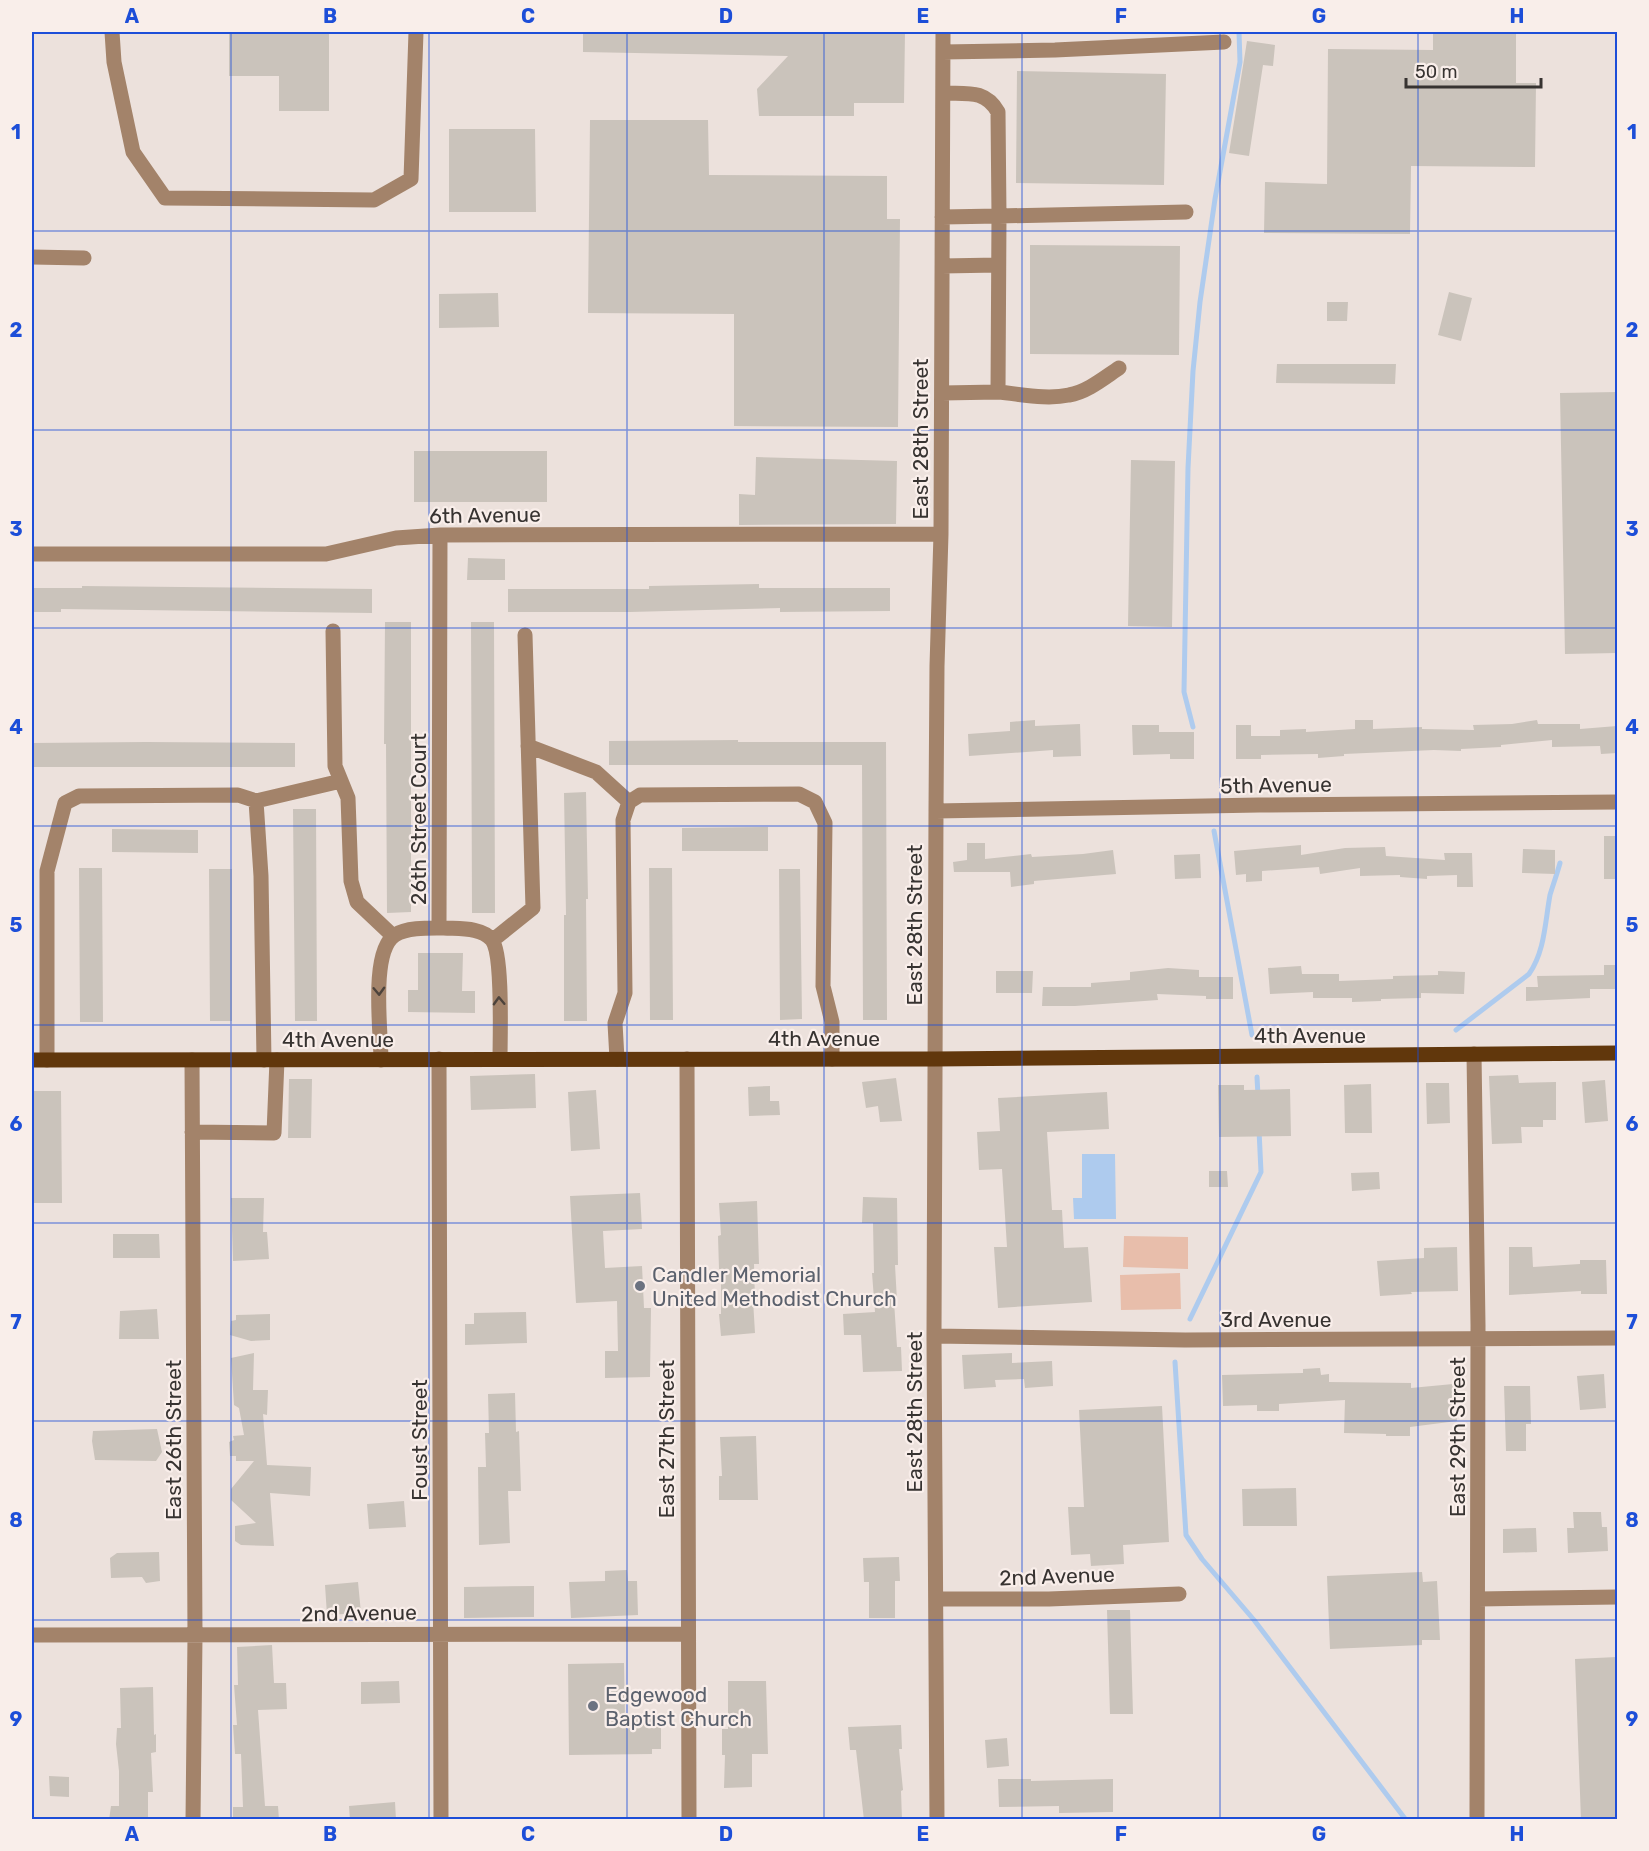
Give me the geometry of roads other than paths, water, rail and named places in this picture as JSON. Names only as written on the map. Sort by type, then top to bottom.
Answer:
[{"type":"main road","name":"4th Avenue","points":[[39,1060],[935,1059],[1617,1053]]},
{"type":"street","points":[[112,32],[114,62],[134,152],[165,198],[374,200],[411,179],[416,32]]},
{"type":"street","name":"East 28th Street","points":[[937,1820],[935,1059],[944,32]]},
{"type":"street","points":[[943,52],[1055,50],[1224,42]]},
{"type":"street","points":[[943,93],[973,94],[984,97],[993,103],[998,112],[998,392]]},
{"type":"street","points":[[942,217],[1186,212]]},
{"type":"street","points":[[32,257],[84,258]]},
{"type":"street","points":[[942,266],[998,265]]},
{"type":"street","points":[[942,393],[998,392],[1053,397],[1071,395],[1092,386],[1119,368]]},
{"type":"street","name":"6th Avenue","points":[[32,554],[326,554],[396,538],[440,535],[940,534]]},
{"type":"street","name":"26th Street Court","points":[[393,936],[406,930],[439,928],[440,535]]},
{"type":"street","points":[[333,631],[335,766],[348,798],[351,881],[357,902],[393,936],[384,950],[379,968],[381,1060]]},
{"type":"street","points":[[493,940],[533,908],[525,635]]},
{"type":"street","points":[[528,746],[596,772],[629,802]]},
{"type":"street","points":[[39,1060],[47,871],[65,802],[79,795],[238,795],[256,801],[341,781]]},
{"type":"street","points":[[617,1059],[615,1023],[625,993],[623,819],[629,802],[640,795],[799,794],[815,802],[825,823],[823,986],[831,1022],[832,1059]]},
{"type":"street","points":[[192,1132],[274,1133],[256,801]]},
{"type":"street","name":"5th Avenue","points":[[936,811],[1617,802]]},
{"type":"street","points":[[439,928],[480,932],[493,940],[498,958],[500,1059]]},
{"type":"street","name":"East 29th Street","points":[[1474,1054],[1478,1338],[1477,1820]]},
{"type":"street","name":"Foust Street","points":[[439,1059],[441,1820]]},
{"type":"street","name":"East 27th Street","points":[[687,1059],[689,1820]]},
{"type":"street","name":"East 26th Street","points":[[192,1060],[195,1636],[193,1820]]},
{"type":"street","name":"3rd Avenue","points":[[934,1336],[1185,1340],[1617,1338]]},
{"type":"street","name":"2nd Avenue","points":[[936,1599],[1049,1599],[1179,1594]]},
{"type":"street","points":[[1478,1599],[1617,1597]]},
{"type":"street","name":"2nd Avenue","points":[[32,1635],[687,1634]]},
{"type":"water","points":[[1082,1154],[1115,1154],[1116,1219],[1074,1219],[1073,1198],[1082,1198]]},
{"type":"waterway","points":[[1193,727],[1184,692],[1188,468],[1193,371],[1200,302],[1215,199],[1240,62],[1239,32]]},
{"type":"waterway","points":[[1214,831],[1252,1035]]},
{"type":"waterway","points":[[1456,1030],[1529,974],[1541,946],[1550,895],[1560,863]]},
{"type":"waterway","points":[[1257,1077],[1258,1096]]},
{"type":"waterway","points":[[1190,1319],[1261,1172],[1259,1130]]},
{"type":"waterway","points":[[1175,1362],[1186,1535],[1202,1559],[1254,1620],[1406,1820]]},
{"type":"place","name":"Candler Memorial United Methodist Church","points":[[640,1286]]},
{"type":"place","name":"Edgewood Baptist Church","points":[[593,1706]]}]
